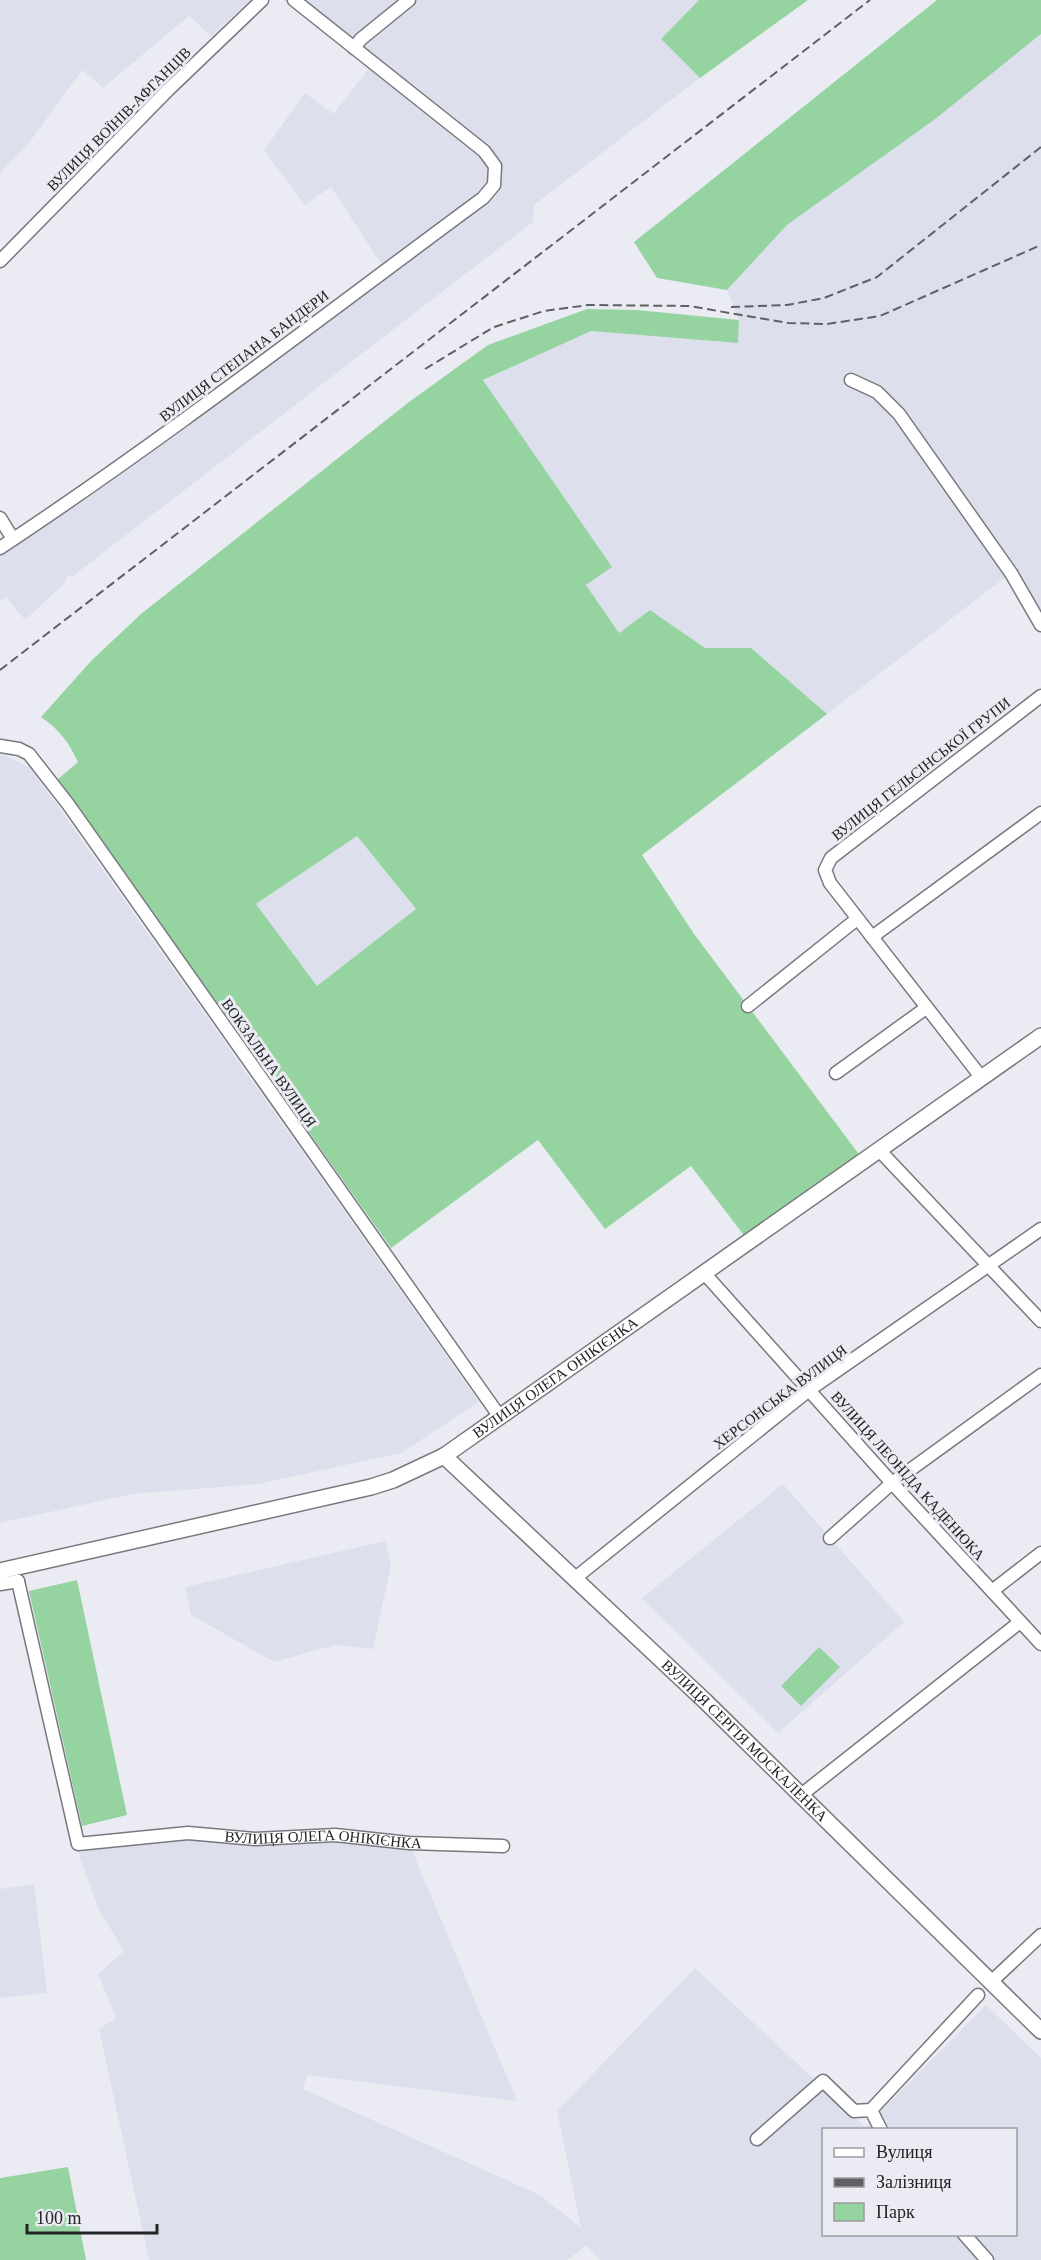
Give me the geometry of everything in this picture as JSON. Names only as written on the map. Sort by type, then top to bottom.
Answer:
[{"type":"main road","name":"ВУЛИЦЯ ОЛЕГА ОНІКІЄНКА","points":[[0,1572],[371,1487],[393,1480],[444,1456],[1041,1036]]},
{"type":"main road","name":"ВУЛИЦЯ СЕРГІЯ МОСКАЛЕНКА","points":[[444,1456],[710,1705],[1041,2031]]},
{"type":"street","name":"ВУЛИЦЯ ВОЇНІВ-АФГАНЦІВ","points":[[1,257],[168,90],[262,0]]},
{"type":"street","points":[[294,0],[354,48],[361,39],[409,0]]},
{"type":"street","name":"ВУЛИЦЯ СТЕПАНА БАНДЕРИ","points":[[0,548],[172,429],[492,189],[496,178],[493,163],[484,151],[354,48]]},
{"type":"street","points":[[851,380],[877,392],[898,414],[1011,573],[1041,625]]},
{"type":"street","points":[[0,518],[13,539]]},
{"type":"street","name":"ВУЛИЦЯ ГЕЛЬСІНСЬКОЇ ГРУПИ","points":[[857,919],[830,883],[825,870],[831,858],[1041,696]]},
{"type":"street","name":"ВОКЗАЛЬНА ВУЛИЦЯ","points":[[0,746],[19,749],[29,754],[69,804],[500,1417]]},
{"type":"street","points":[[872,938],[1041,813]]},
{"type":"street","points":[[748,1006],[857,919],[981,1077]]},
{"type":"street","points":[[836,1073],[926,1008]]},
{"type":"street","points":[[879,1150],[1041,1321]]},
{"type":"street","name":"ХЕРСОНСЬКА ВУЛИЦЯ","points":[[574,1579],[808,1390],[1041,1229]]},
{"type":"street","name":"ВУЛИЦЯ ЛЕОНІДА КАДЕНЮКА","points":[[705,1274],[892,1483],[1041,1644]]},
{"type":"street","points":[[830,1538],[892,1483],[1041,1374]]},
{"type":"street","points":[[992,1591],[1041,1553]]},
{"type":"street","points":[[0,1572],[18,1581]]},
{"type":"street","points":[[0,1584],[18,1581]]},
{"type":"street","name":"ВУЛИЦЯ ОЛЕГА ОНІКІЄНКА","points":[[18,1581],[78,1844],[188,1833],[255,1839],[335,1835],[410,1844],[503,1846]]},
{"type":"street","points":[[801,1795],[1020,1622]]},
{"type":"street","points":[[991,1982],[1041,1935]]},
{"type":"street","points":[[758,2139],[823,2081],[854,2111],[871,2110],[978,1995]]},
{"type":"street","points":[[871,2110],[880,2128]]},
{"type":"street","points":[[965,2236],[987,2260]]},
{"type":"shaded area","points":[[0,0],[251,0],[211,36],[189,16],[103,88],[82,70],[29,143],[0,173]]},
{"type":"shaded area","points":[[283,0],[699,0],[661,39],[700,78],[534,205],[533,222],[73,576],[67,575],[65,583],[25,620],[6,597],[0,602],[0,548],[385,270],[331,187],[305,205],[264,150],[305,93],[334,114],[369,68]]},
{"type":"shaded area","points":[[1041,34],[1041,625],[1011,573],[827,714],[751,648],[705,648],[650,610],[619,633],[586,585],[611,568],[483,380],[591,331],[738,343],[739,320],[727,290],[787,225],[934,120]]},
{"type":"shaded area","points":[[0,755],[31,768],[479,1402],[401,1453],[258,1484],[132,1494],[0,1523]]},
{"type":"shaded area","points":[[357,836],[416,910],[317,986],[256,904]]},
{"type":"shaded area","points":[[783,1484],[904,1622],[778,1733],[642,1598]]},
{"type":"shaded area","points":[[385,1541],[391,1565],[373,1649],[335,1645],[274,1662],[191,1615],[185,1587]]},
{"type":"shaded area","points":[[335,1835],[409,1843],[517,2101],[307,2075],[303,2089],[540,2195],[581,2228],[557,2111],[695,1968],[865,2127],[986,2005],[1041,2058],[1041,2260],[601,2260],[586,2246],[567,2260],[149,2260],[99,2029],[116,2018],[98,1974],[124,1951],[98,1908],[80,1857],[78,1844],[145,1837]]},
{"type":"shaded area","points":[[34,1884],[47,1993],[0,1998],[0,1889]]},
{"type":"green space","points":[[699,0],[808,0],[700,78],[661,39]]},
{"type":"green space","points":[[937,0],[1041,0],[1041,34],[934,120],[787,225],[727,290],[657,278],[634,242]]},
{"type":"green space","points":[[587,309],[637,310],[739,320],[738,343],[591,331],[483,380],[612,567],[586,585],[619,633],[650,610],[705,648],[751,648],[827,714],[642,855],[694,934],[864,1161],[749,1242],[691,1166],[605,1229],[538,1140],[391,1248],[58,779],[78,762],[63,737],[41,717],[92,660],[141,614],[409,402],[488,345]],"holes":[[[357,836],[416,909],[317,986],[256,904]]]},
{"type":"green space","points":[[77,1580],[127,1815],[82,1826],[29,1591]]},
{"type":"green space","points":[[819,1647],[840,1667],[801,1706],[781,1686]]},
{"type":"green space","points":[[68,2167],[86,2260],[0,2260],[0,2178]]},
{"type":"railway","points":[[0,670],[870,0]]},
{"type":"railway","points":[[731,307],[787,305],[824,298],[877,277],[1041,147]]},
{"type":"railway","points":[[425,369],[494,327],[544,311],[588,305],[689,306],[788,323],[827,324],[880,316],[1041,245]]}]
